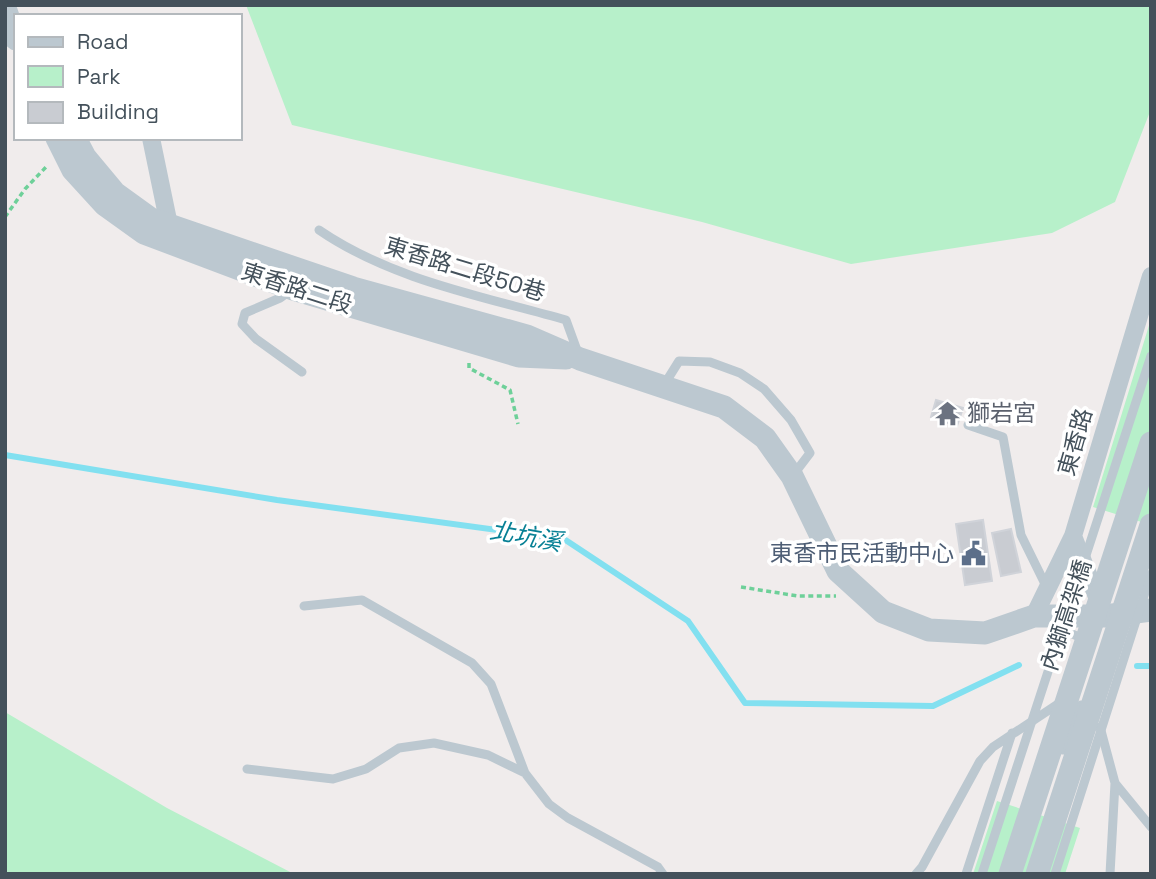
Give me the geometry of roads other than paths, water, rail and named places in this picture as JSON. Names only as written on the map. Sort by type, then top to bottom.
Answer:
[{"type":"street","points":[[5,8],[14,33]]},
{"type":"street","points":[[150,140],[169,225]]},
{"type":"street","name":"東香路二段","points":[[64,141],[85,157],[115,193],[151,219],[353,288],[527,336],[580,359],[724,407],[765,438],[792,476],[838,571],[883,612],[929,630],[985,633],[1034,616],[1105,616],[1151,610]]},
{"type":"street","name":"東香路二段","points":[[64,141],[73,170],[105,205],[144,233],[293,289],[467,341],[519,356],[580,359]]},
{"type":"street","name":"東香路","points":[[1034,616],[1073,536],[1151,276]]},
{"type":"street","name":"內獅高架橋","points":[[1010,874],[1151,443]]},
{"type":"street","points":[[1037,874],[1151,525]]},
{"type":"street","points":[[1073,536],[1105,616]]},
{"type":"lane","name":"東香路二段50巷","points":[[319,230],[348,250],[392,270],[566,320],[580,359]]},
{"type":"lane","points":[[293,289],[281,299],[245,313],[242,324],[256,339],[302,372]]},
{"type":"lane","name":"內獅高架橋","points":[[982,874],[1151,356]]},
{"type":"lane","points":[[663,385],[679,361],[710,362],[740,373],[764,389],[791,420],[810,453],[792,476]]},
{"type":"lane","points":[[968,425],[1003,437],[1021,535],[1048,589]]},
{"type":"lane","points":[[1055,874],[1151,574]]},
{"type":"lane","points":[[304,606],[362,600],[472,663],[491,684],[525,773],[549,804],[568,818],[658,867],[663,874]]},
{"type":"lane","points":[[1034,616],[1079,637]]},
{"type":"lane","points":[[1079,637],[1105,616]]},
{"type":"lane","points":[[1079,637],[1087,672]]},
{"type":"lane","points":[[1063,750],[1089,684],[1115,783],[1110,874]]},
{"type":"lane","points":[[916,874],[980,761],[1012,733],[1078,691]]},
{"type":"lane","points":[[966,874],[1012,733]]},
{"type":"lane","points":[[247,769],[333,779],[366,769],[399,748],[434,743],[488,755],[525,773]]},
{"type":"lane","points":[[1115,783],[1151,827]]},
{"type":"waterway","name":"北坑溪","points":[[5,455],[277,500],[564,539],[688,621],[745,703],[933,706],[1019,665]]},
{"type":"waterway","name":"北坑溪","points":[[1137,666],[1151,666]]},
{"type":"place","name":"獅岩宮","points":[[947,413]]},
{"type":"place","name":"東香市民活動中心","points":[[974,553]]}]
